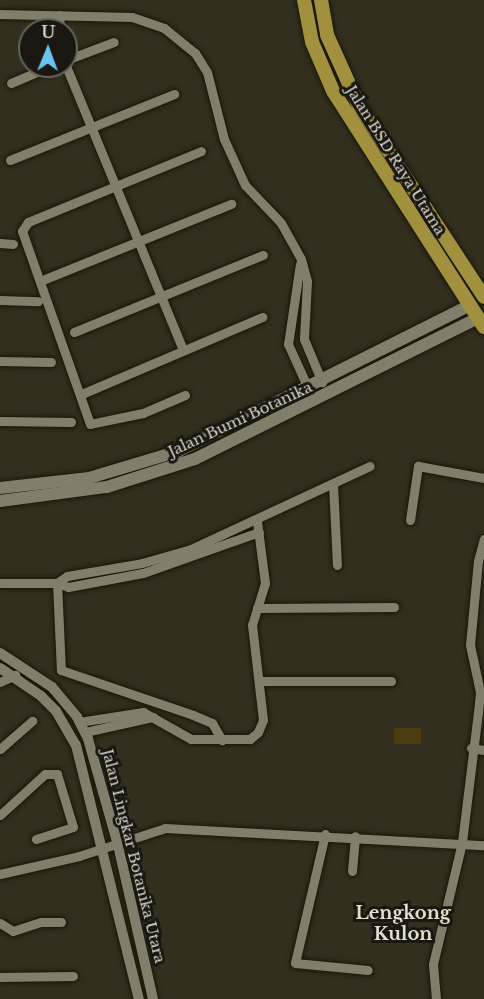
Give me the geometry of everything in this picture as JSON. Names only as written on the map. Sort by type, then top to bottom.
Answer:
[{"type":"main road","name":"Jalan BSD Raya Utama","points":[[304,0],[312,42],[333,91],[481,322]]},
{"type":"main road","name":"Jalan BSD Raya Utama","points":[[321,0],[327,35],[359,106],[484,297]]},
{"type":"main road","name":"Jalan Bumi Botanika","points":[[0,488],[89,478],[163,457],[308,388],[469,306]]},
{"type":"main road","name":"Jalan Bumi Botanika","points":[[0,501],[75,493],[168,470],[234,441],[481,322]]},
{"type":"main road","points":[[163,457],[168,470]]},
{"type":"street","points":[[0,14],[142,20],[164,28],[195,53],[207,72],[224,139],[245,185],[281,223],[301,259],[307,281],[304,339],[322,381]]},
{"type":"street","points":[[78,56],[114,42]]},
{"type":"street","points":[[11,83],[23,78]]},
{"type":"street","points":[[71,78],[183,350]]},
{"type":"street","points":[[10,160],[174,94]]},
{"type":"street","points":[[185,395],[143,413],[90,424],[22,235],[28,222],[201,152]]},
{"type":"street","points":[[45,279],[231,204]]},
{"type":"street","points":[[0,243],[13,244]]},
{"type":"street","points":[[74,332],[263,255]]},
{"type":"street","points":[[301,259],[288,345],[308,388]]},
{"type":"street","points":[[0,300],[38,301]]},
{"type":"street","points":[[84,393],[262,317]]},
{"type":"street","points":[[0,361],[51,362]]},
{"type":"street","points":[[0,421],[71,422]]},
{"type":"street","points":[[57,583],[67,576],[142,564],[191,549],[370,466]]},
{"type":"street","points":[[410,520],[417,466],[484,478]]},
{"type":"street","points":[[333,484],[337,565]]},
{"type":"street","points":[[82,727],[143,712],[191,739],[250,739],[258,732],[263,720],[261,681],[254,664],[252,625],[265,583],[257,520]]},
{"type":"street","points":[[0,583],[57,583],[68,587],[143,573],[259,532]]},
{"type":"street","points":[[436,999],[433,964],[462,842],[471,748],[480,692],[470,645],[478,561],[484,539]]},
{"type":"street","points":[[57,583],[61,670],[212,723],[222,740]]},
{"type":"street","points":[[257,608],[394,607]]},
{"type":"street","name":"Jalan Lingkar Botanika Utara","points":[[0,653],[52,687],[82,727],[118,845],[153,999]]},
{"type":"street","name":"Jalan Lingkar Botanika Utara","points":[[0,668],[15,675],[56,711],[72,737],[104,849],[139,999]]},
{"type":"street","points":[[0,682],[15,675]]},
{"type":"street","points":[[261,681],[391,681]]},
{"type":"street","points":[[0,749],[32,721]]},
{"type":"street","points":[[471,748],[484,750]]},
{"type":"street","points":[[2,810],[52,771],[63,783],[73,827],[36,839]]},
{"type":"street","points":[[0,874],[104,849],[165,828],[325,834],[484,845]]},
{"type":"street","points":[[325,834],[295,963],[368,970]]},
{"type":"street","points":[[352,871],[355,836]]},
{"type":"street","points":[[0,923],[14,931],[41,922],[61,922]]},
{"type":"street","points":[[0,977],[73,976]]},
{"type":"shaded area","points":[[394,728],[421,728],[421,744],[394,744]]},
{"type":"district","name":"Lengkong Kulon","points":[[403,924]]}]
